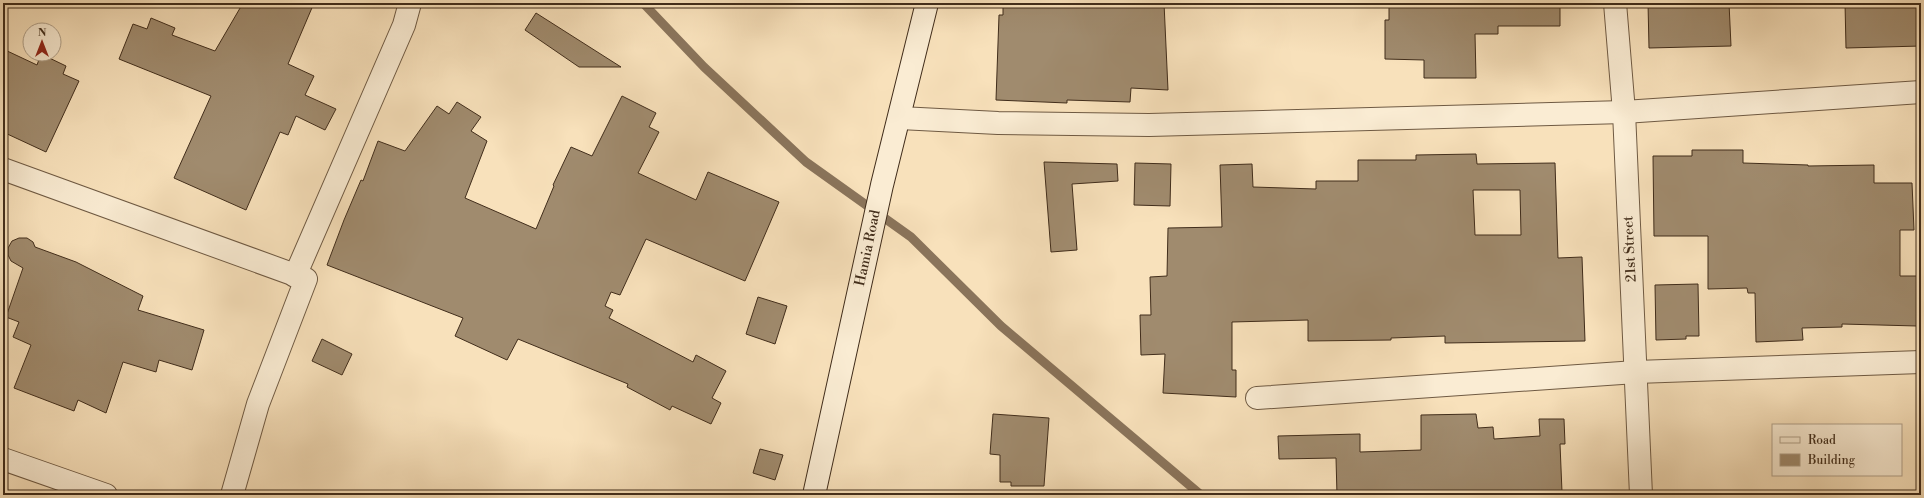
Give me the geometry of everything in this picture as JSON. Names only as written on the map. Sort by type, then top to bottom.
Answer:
[{"type":"street","points":[[295,276],[404,25],[410,3]]},
{"type":"street","name":"Hamia Road","points":[[814,495],[882,184],[900,118],[927,3]]},
{"type":"street","name":"21st Street","points":[[1615,3],[1624,112],[1641,495]]},
{"type":"street","points":[[900,118],[998,123],[1149,125],[1624,112],[1921,92]]},
{"type":"street","points":[[3,169],[306,279],[258,404],[232,495]]},
{"type":"street","points":[[1257,398],[1636,372],[1921,362]]},
{"type":"street","points":[[3,459],[106,495]]},
{"type":"building","points":[[243,3],[314,3],[288,64],[314,76],[305,95],[336,109],[325,130],[296,116],[288,135],[280,132],[246,210],[174,178],[211,96],[119,59],[133,24],[147,29],[151,18],[175,28],[172,35],[215,51]]},
{"type":"building","points":[[1003,3],[1164,3],[1168,90],[1131,88],[1130,102],[1067,100],[1067,103],[996,100],[999,15],[1003,15]]},
{"type":"building","points":[[1389,3],[1560,3],[1560,26],[1498,26],[1498,34],[1475,34],[1476,78],[1424,78],[1424,60],[1385,59],[1385,20],[1389,20]]},
{"type":"building","points":[[1648,3],[1729,3],[1731,46],[1649,48]]},
{"type":"building","points":[[1845,3],[1921,3],[1921,46],[1846,48]]},
{"type":"building","points":[[536,13],[621,67],[579,67],[525,30]]},
{"type":"building","points":[[3,49],[22,58],[22,62],[31,62],[37,65],[38,62],[58,62],[66,66],[63,74],[79,81],[46,152],[3,132]]},
{"type":"building","points":[[622,96],[656,113],[649,127],[659,132],[638,173],[696,200],[708,172],[779,202],[745,281],[646,239],[620,295],[611,292],[605,306],[613,310],[609,318],[693,362],[696,355],[726,371],[712,398],[721,403],[711,424],[672,406],[670,410],[627,387],[628,384],[518,339],[507,360],[455,336],[463,318],[327,265],[344,220],[361,180],[363,181],[378,141],[405,151],[437,106],[449,114],[457,102],[481,117],[471,131],[487,141],[465,198],[536,229],[554,186],[553,185],[571,147],[592,156]]},
{"type":"building","points":[[1692,150],[1743,150],[1743,163],[1808,166],[1874,165],[1874,183],[1912,183],[1914,230],[1900,230],[1900,276],[1918,276],[1917,326],[1842,324],[1842,327],[1802,328],[1803,340],[1756,342],[1755,293],[1748,293],[1747,288],[1708,289],[1708,236],[1654,236],[1653,156],[1692,156]]},
{"type":"building","points":[[1476,154],[1477,164],[1555,163],[1558,258],[1582,257],[1585,341],[1445,343],[1445,336],[1391,338],[1391,340],[1308,341],[1308,320],[1232,322],[1232,370],[1236,370],[1236,397],[1163,393],[1165,354],[1141,355],[1140,315],[1151,315],[1150,277],[1167,276],[1168,228],[1222,227],[1220,165],[1252,164],[1253,187],[1316,189],[1316,181],[1358,181],[1358,160],[1416,160],[1416,155]],"holes":[[[1473,190],[1520,190],[1521,235],[1475,235]]]},
{"type":"building","points":[[1044,162],[1117,164],[1118,181],[1072,184],[1077,250],[1051,252]]},
{"type":"building","points":[[1135,163],[1171,164],[1170,206],[1134,205]]},
{"type":"building","points":[[19,238],[27,238],[33,242],[35,247],[76,262],[143,296],[138,310],[204,330],[192,370],[159,360],[156,372],[123,362],[106,413],[78,400],[74,411],[14,388],[31,345],[13,337],[19,322],[6,317],[23,268],[11,261],[8,255],[8,248],[12,241]]},
{"type":"building","points":[[1698,284],[1699,336],[1686,336],[1686,339],[1656,340],[1655,285]]},
{"type":"building","points":[[758,297],[787,306],[775,344],[746,334]]},
{"type":"building","points":[[322,339],[352,354],[342,375],[312,361]]},
{"type":"building","points":[[993,414],[1049,418],[1044,486],[1011,486],[1011,482],[1000,482],[1000,455],[990,454]]},
{"type":"building","points":[[1476,414],[1478,428],[1493,427],[1494,439],[1540,436],[1539,419],[1564,419],[1565,444],[1560,444],[1562,492],[1551,493],[1551,495],[1337,495],[1336,458],[1279,459],[1278,436],[1360,434],[1360,452],[1421,450],[1421,415]]},
{"type":"building","points":[[760,449],[783,455],[775,480],[753,473]]},
{"type":"waterway","points":[[643,3],[704,67],[806,162],[911,237],[1001,326],[1201,495]]}]
